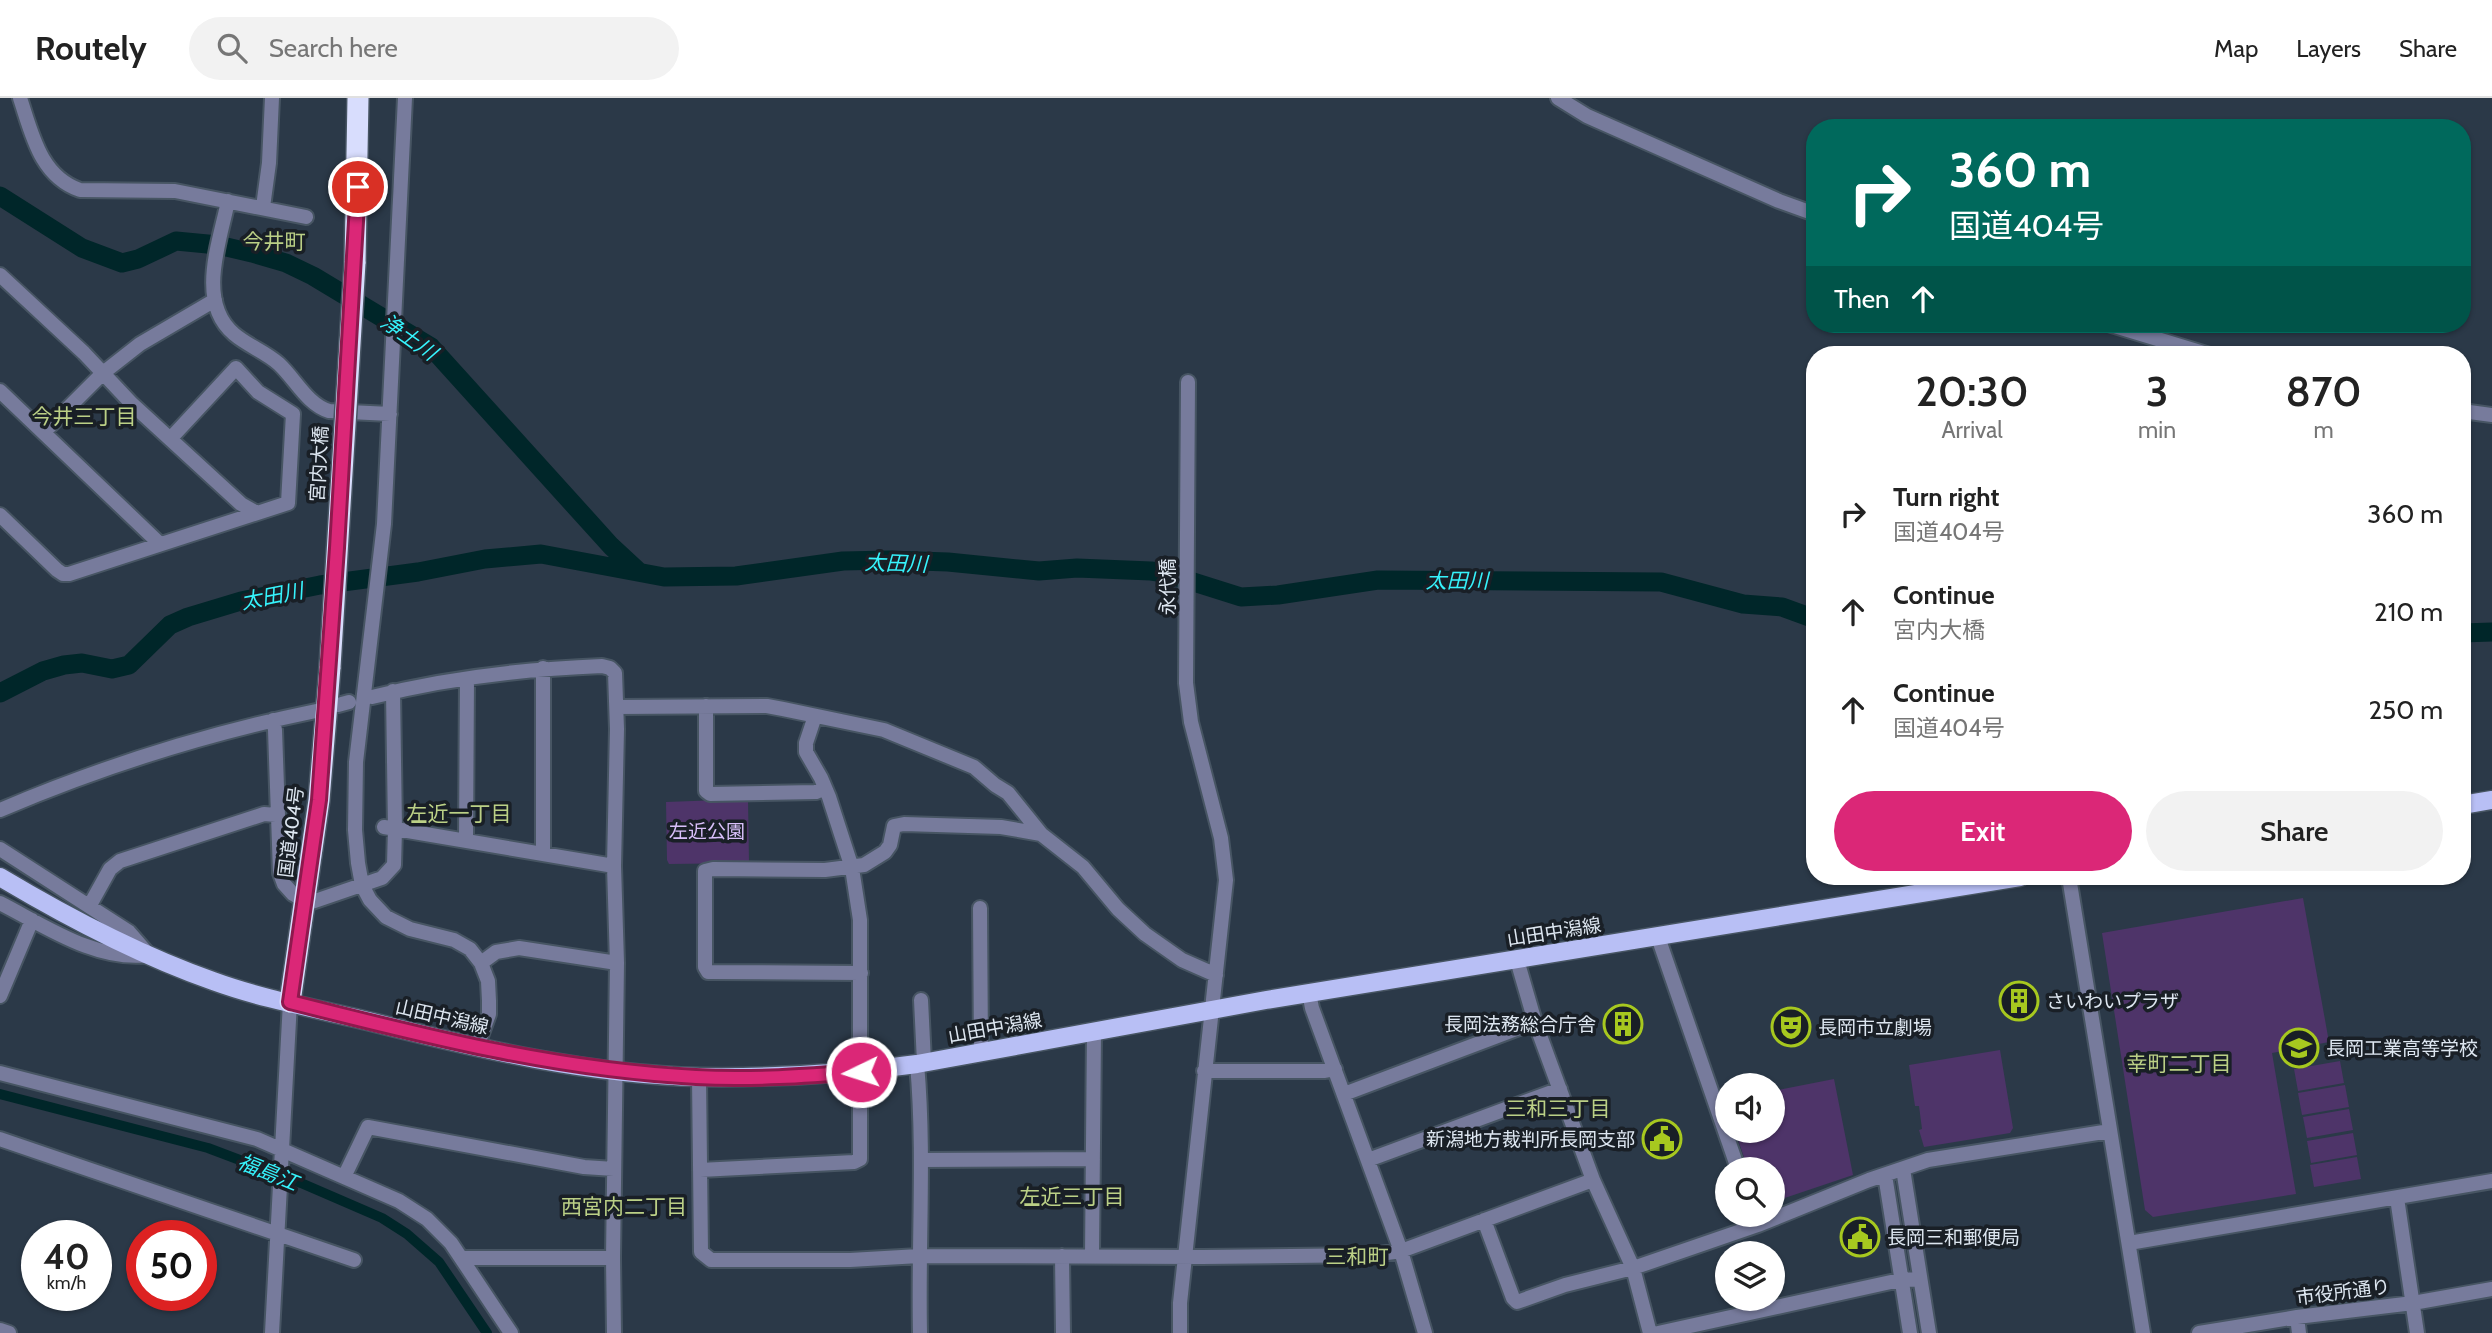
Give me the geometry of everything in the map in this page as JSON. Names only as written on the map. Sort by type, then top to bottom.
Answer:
[{"type":"highway","name":"宮内大橋","points":[[330,667],[355,264],[358,105]]},
{"type":"highway","name":"国道404号","points":[[290,1002],[319,800],[330,667]]},
{"type":"main road","points":[[2471,804],[2492,800]]},
{"type":"main road","name":"山田中潟線","points":[[0,877],[46,904],[149,954],[212,981],[257,995],[530,1058],[617,1070],[699,1077],[861,1072],[1211,1009],[1972,885]]},
{"type":"street","points":[[20,98],[36,146],[48,168],[67,186],[80,190],[175,191],[306,217]]},
{"type":"street","points":[[263,207],[270,163],[272,98]]},
{"type":"street","points":[[405,98],[384,524],[355,782],[356,841],[362,885],[370,900],[386,917],[410,929],[454,940],[470,949],[481,963],[488,981],[489,1014],[477,1047]]},
{"type":"street","points":[[1558,98],[1587,116],[1806,211]]},
{"type":"street","points":[[228,201],[214,272],[215,300],[221,318],[233,333],[278,363],[312,403],[329,411],[390,414]]},
{"type":"street","points":[[0,275],[132,404],[241,504],[255,512]]},
{"type":"street","points":[[44,432],[103,373],[140,344],[215,300]]},
{"type":"street","points":[[2138,333],[2180,346]]},
{"type":"street","points":[[0,515],[63,574],[78,572],[288,503],[293,414],[258,391],[236,368],[171,438]]},
{"type":"street","name":"永代橋","points":[[1180,1333],[1180,1303],[1226,880],[1224,855],[1191,722],[1186,683],[1188,382]]},
{"type":"street","points":[[0,391],[160,544]]},
{"type":"street","points":[[2471,412],[2492,415]]},
{"type":"street","points":[[372,697],[393,691],[543,668],[601,666],[610,668],[615,673],[617,1070],[614,1333]]},
{"type":"street","points":[[542,853],[543,668]]},
{"type":"street","points":[[467,679],[467,839]]},
{"type":"street","points":[[273,720],[280,873],[284,884],[293,894],[305,901],[320,900],[382,878],[394,865],[390,828],[393,691]]},
{"type":"street","points":[[706,706],[706,791],[710,794],[816,792],[825,788]]},
{"type":"street","points":[[617,707],[767,706],[884,730],[974,767],[1008,793],[1041,834],[1083,867],[1118,909],[1145,934],[1182,960],[1216,975]]},
{"type":"street","points":[[0,810],[101,771],[203,738],[316,710]]},
{"type":"street","points":[[700,1170],[854,1162],[860,1159],[860,920],[852,868],[825,788],[806,752],[806,743],[815,716]]},
{"type":"street","points":[[90,905],[110,869],[120,861],[264,814],[276,815]]},
{"type":"street","points":[[861,973],[708,972],[705,967],[705,871],[852,868],[864,865],[885,852],[890,845],[894,826],[904,824],[1001,827],[1041,834]]},
{"type":"street","points":[[390,828],[614,866]]},
{"type":"street","points":[[0,849],[130,932],[149,954]]},
{"type":"street","points":[[2070,885],[2144,1333]]},
{"type":"street","points":[[0,903],[90,947],[121,956],[149,954]]},
{"type":"street","points":[[980,908],[981,1052]]},
{"type":"street","points":[[1,988],[32,920]]},
{"type":"street","points":[[1658,937],[1734,1157]]},
{"type":"street","points":[[481,963],[506,948],[617,963]]},
{"type":"street","points":[[1517,960],[1535,1022],[1593,1180],[1633,1268],[1650,1333]]},
{"type":"street","points":[[1309,993],[1312,1008],[1401,1251],[1425,1333]]},
{"type":"street","points":[[920,1333],[921,1000]]},
{"type":"street","points":[[272,1333],[290,1002]]},
{"type":"street","points":[[1344,1094],[1535,1022]]},
{"type":"street","points":[[1092,1256],[1094,1031]]},
{"type":"street","points":[[1204,1071],[1335,1069]]},
{"type":"street","points":[[0,1073],[257,1139],[280,1152],[399,1200],[440,1230],[463,1258],[511,1333]]},
{"type":"street","points":[[699,1077],[701,1252],[711,1260],[850,1260],[919,1256],[1373,1255],[1401,1251],[1593,1180]]},
{"type":"street","points":[[1368,1160],[1560,1089]]},
{"type":"street","points":[[344,1177],[368,1127],[584,1167],[614,1169]]},
{"type":"street","points":[[1785,1210],[1928,1160],[2110,1131]]},
{"type":"street","points":[[0,1139],[354,1260]]},
{"type":"street","points":[[921,1160],[1093,1159]]},
{"type":"street","points":[[1903,1169],[1930,1333]]},
{"type":"street","points":[[1885,1175],[1910,1333]]},
{"type":"street","points":[[2129,1243],[2492,1181]]},
{"type":"street","points":[[2397,1198],[2417,1333]]},
{"type":"street","points":[[1484,1220],[1513,1298],[1517,1302],[1565,1285],[1633,1268],[1738,1227]]},
{"type":"street","points":[[1062,1256],[1063,1333]]},
{"type":"street","points":[[463,1258],[613,1258]]},
{"type":"street","points":[[1658,1333],[1900,1280],[1920,1279]]},
{"type":"street","name":"市役所通り","points":[[2199,1333],[2234,1330],[2297,1317],[2413,1303],[2492,1289]]},
{"type":"street","points":[[2297,1317],[2299,1333]]},
{"type":"street","points":[[0,1330],[9,1333]]},
{"type":"green space","name":"左近公園","points":[[748,799],[749,863],[669,864],[666,802]]},
{"type":"green space","points":[[2303,898],[2329,1042],[2272,1053],[2296,1194],[2153,1217],[2145,1210],[2102,933]]},
{"type":"green space","points":[[2000,1050],[2013,1128],[2010,1133],[1924,1147],[1919,1130],[1922,1129],[1919,1106],[1915,1106],[1909,1065]]},
{"type":"green space","points":[[2340,1061],[2344,1083],[2298,1091],[2294,1069]]},
{"type":"green space","points":[[1834,1079],[1853,1175],[1785,1198],[1785,1157],[1744,1157],[1739,1143],[1785,1143],[1785,1089]]},
{"type":"green space","points":[[2345,1085],[2349,1107],[2302,1115],[2298,1093]]},
{"type":"green space","points":[[2349,1109],[2353,1130],[2307,1138],[2303,1117]]},
{"type":"green space","points":[[2353,1133],[2357,1155],[2311,1163],[2307,1141]]},
{"type":"green space","points":[[2357,1157],[2361,1179],[2314,1187],[2310,1165]]},
{"type":"waterway","name":"浄土川","points":[[0,196],[82,248],[122,263],[138,259],[176,241],[218,245],[252,253],[286,263],[313,276],[431,347],[611,546],[638,571]]},
{"type":"waterway","name":"太田川","points":[[0,693],[43,671],[64,665],[82,663],[112,669],[129,665],[170,625],[241,601],[320,585],[418,572],[485,559],[541,554],[664,577],[736,576],[843,561],[889,560],[948,562],[1039,571],[1077,568],[1151,571],[1241,597],[1278,595],[1378,580],[1661,582],[1743,604],[1782,607],[1806,616]]},
{"type":"waterway","name":"太田川","points":[[2471,633],[2492,632]]},
{"type":"waterway","name":"福島江","points":[[0,1094],[208,1148],[301,1183],[382,1218],[407,1234],[439,1262],[487,1333]]},
{"type":"place","name":"さいわいプラザ","points":[[2019,1001]]},
{"type":"place","name":"長岡法務総合庁舎","points":[[1623,1024]]},
{"type":"place","name":"長岡市立劇場","points":[[1791,1027]]},
{"type":"place","name":"長岡工業高等学校","points":[[2299,1048]]},
{"type":"place","name":"新潟地方裁判所長岡支部","points":[[1662,1139]]},
{"type":"place","name":"長岡三和郵便局","points":[[1860,1237]]},
{"type":"district","name":"今井町","points":[[274,241]]},
{"type":"district","name":"今井三丁目","points":[[84,416]]},
{"type":"district","name":"左近一丁目","points":[[459,813]]},
{"type":"district","name":"幸町二丁目","points":[[2179,1063]]},
{"type":"district","name":"三和三丁目","points":[[1558,1108]]},
{"type":"district","name":"左近三丁目","points":[[1072,1196]]},
{"type":"district","name":"西宮内二丁目","points":[[624,1206]]},
{"type":"district","name":"三和町","points":[[1357,1256]]},
{"type":"route","points":[[358,187],[319,800],[290,1002],[430,1037],[572,1065],[699,1077],[861,1072]]}]
